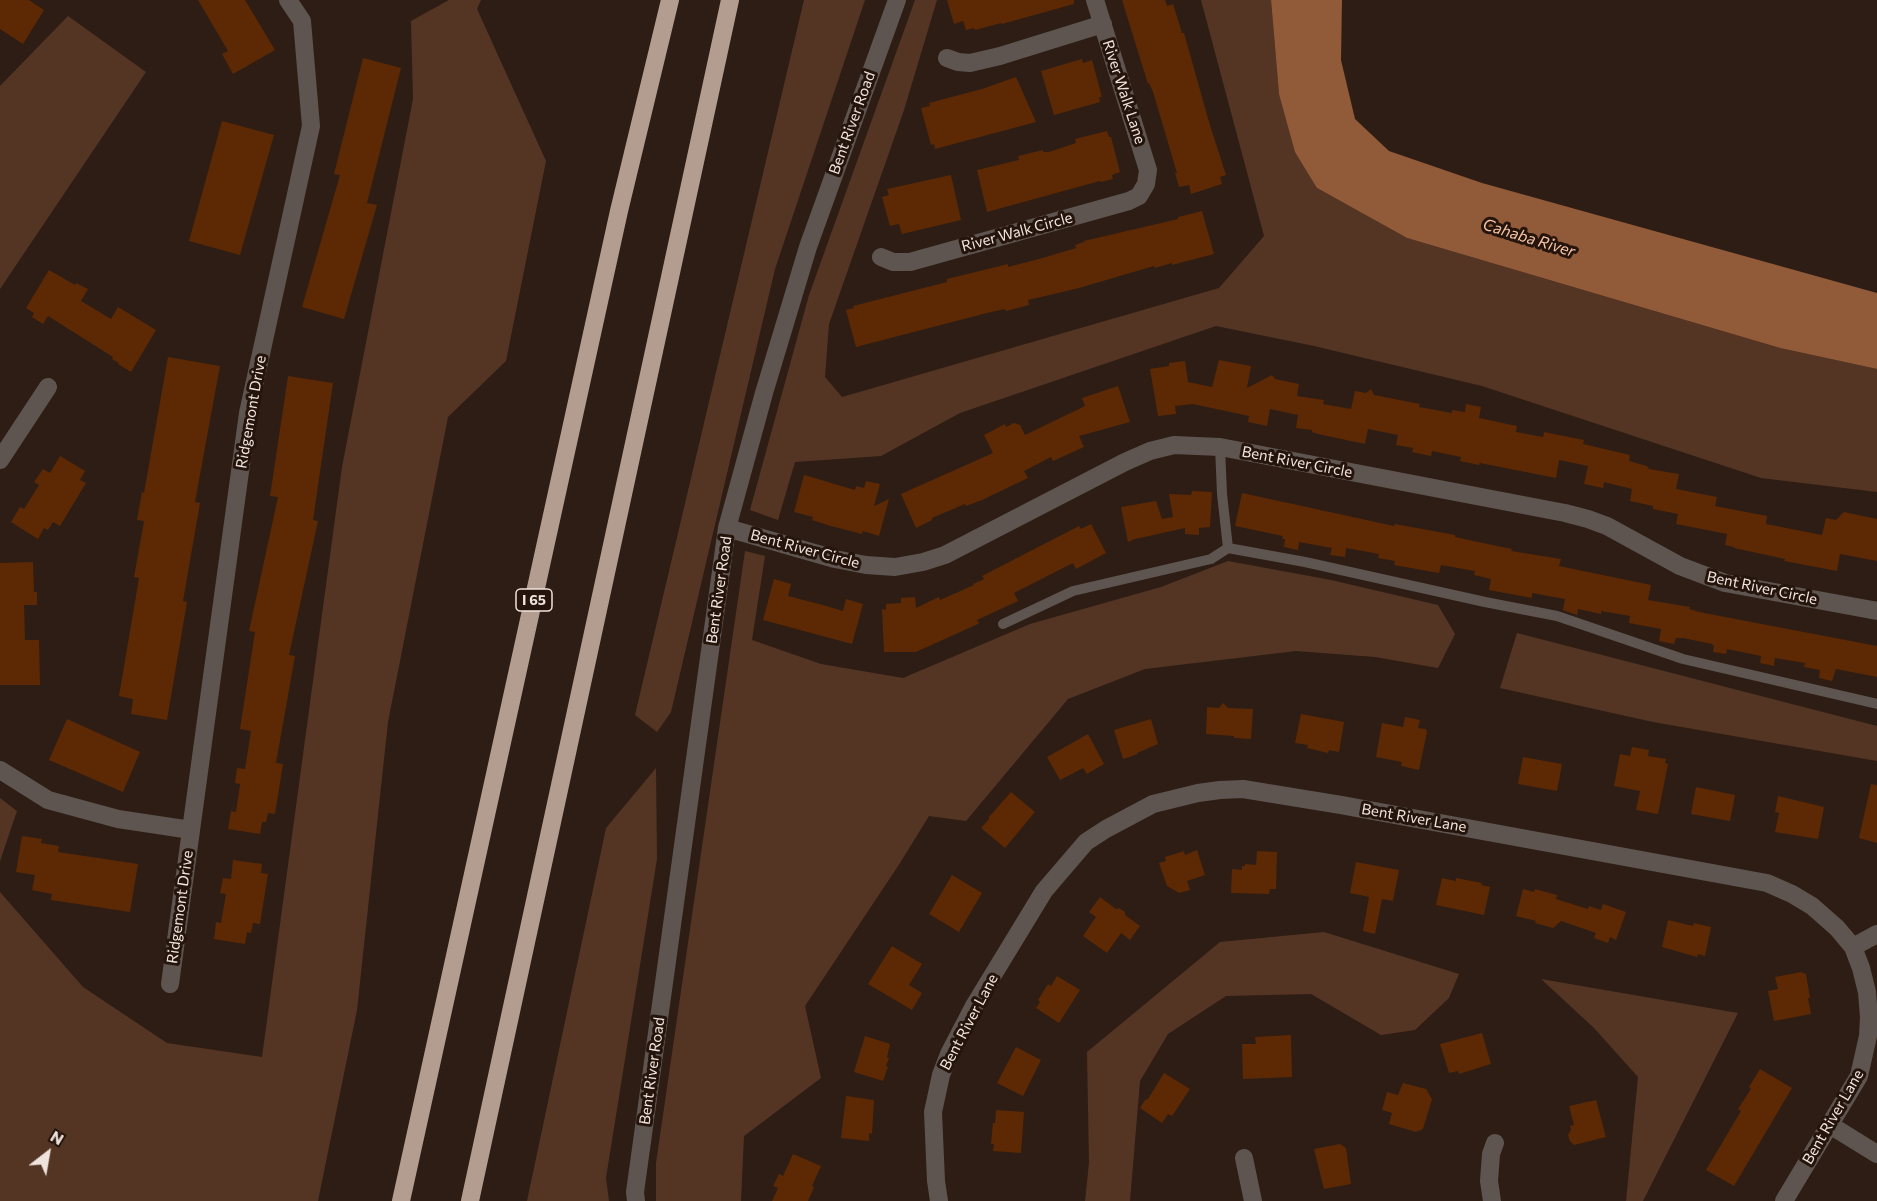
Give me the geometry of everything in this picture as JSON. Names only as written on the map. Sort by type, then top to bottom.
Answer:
[{"type":"highway","name":"I 65","points":[[401,1201],[619,211],[670,0]]},
{"type":"highway","points":[[470,1201],[730,0]]},
{"type":"street","name":"Ridgemont Drive","points":[[170,984],[248,413],[311,126],[302,21],[288,0]]},
{"type":"street","name":"Bent River Road","points":[[636,1201],[635,1192],[727,528],[764,393],[808,247],[897,0]]},
{"type":"street","name":"River Walk Lane","points":[[1095,0],[1148,170],[1146,184]]},
{"type":"street","points":[[947,58],[970,63],[1103,24]]},
{"type":"street","name":"River Walk Circle","points":[[881,257],[893,262],[910,262],[1129,201],[1138,196],[1146,184]]},
{"type":"street","points":[[0,460],[48,387]]},
{"type":"street","name":"Bent River Circle","points":[[727,528],[835,559],[866,565],[895,567],[945,555],[1150,451],[1174,445],[1220,447],[1565,513],[1606,526],[1680,566],[1725,583],[1877,611]]},
{"type":"street","name":"Ridgemont Drive","points":[[0,770],[48,800],[118,819],[191,830]]},
{"type":"street","name":"Bent River Lane","points":[[939,1201],[933,1112],[940,1075],[974,1006],[1044,891],[1086,842],[1154,804],[1177,797],[1243,789],[1387,813],[1767,883],[1812,906],[1837,928],[1853,947],[1867,992],[1869,1036],[1859,1076],[1784,1201]]},
{"type":"street","points":[[1853,947],[1877,934]]},
{"type":"street","points":[[1830,1125],[1877,1154]]},
{"type":"street","points":[[1492,1201],[1489,1181],[1491,1154],[1495,1143]]},
{"type":"street","points":[[1245,1158],[1253,1201]]},
{"type":"lane","points":[[1220,447],[1228,548]]},
{"type":"lane","points":[[1003,624],[1074,591],[1211,559],[1228,548],[1305,562],[1557,616],[1683,659],[1877,704]]},
{"type":"shaded area","points":[[449,0],[481,0],[477,9],[546,161],[506,361],[448,417],[388,722],[357,1010],[318,1201],[0,1201],[0,892],[83,987],[167,1043],[262,1057],[342,467],[413,99],[411,21]]},
{"type":"shaded area","points":[[804,0],[865,0],[775,269],[671,712],[657,732],[635,715]]},
{"type":"shaded area","points":[[915,0],[937,0],[904,110],[829,324],[825,377],[842,397],[1219,288],[1264,236],[1201,0],[1271,0],[1279,94],[1317,188],[1407,238],[1780,348],[1877,369],[1877,492],[1761,478],[1482,386],[1314,346],[1216,326],[960,413],[881,456],[795,462],[778,520],[750,510],[809,295]]},
{"type":"shaded area","points":[[68,16],[146,72],[0,289],[0,86]]},
{"type":"shaded area","points":[[745,551],[765,556],[752,640],[821,664],[903,678],[1030,624],[1161,587],[1228,561],[1331,580],[1438,605],[1455,634],[1438,668],[1375,657],[1296,651],[1145,669],[1068,699],[966,821],[929,816],[805,1006],[821,1078],[744,1136],[741,1201],[656,1201],[656,1163]]},
{"type":"shaded area","points":[[1517,633],[1877,726],[1877,761],[1653,722],[1500,688]]},
{"type":"shaded area","points":[[656,768],[657,859],[606,1178],[609,1201],[527,1201],[606,828]]},
{"type":"shaded area","points":[[0,798],[17,811],[0,861]]},
{"type":"shaded area","points":[[1324,932],[1459,974],[1449,998],[1415,1030],[1381,1035],[1311,994],[1226,996],[1168,1034],[1140,1081],[1130,1201],[1085,1201],[1089,1163],[1087,1052],[1220,942]]},
{"type":"shaded area","points":[[1541,979],[1738,1013],[1643,1201],[1626,1201],[1638,1077],[1594,1028]]},
{"type":"water","name":"Cahaba River","points":[[1271,0],[1342,0],[1341,60],[1355,119],[1389,151],[1482,183],[1877,293],[1877,369],[1780,348],[1407,238],[1317,188],[1295,152],[1279,94]]},
{"type":"building","points":[[0,0],[29,0],[44,10],[23,44],[0,29]]},
{"type":"building","points":[[198,0],[245,0],[275,50],[233,74],[222,54],[228,51]]},
{"type":"building","points":[[947,0],[1074,0],[1074,4],[1002,24],[966,30],[963,21],[954,24]]},
{"type":"building","points":[[1122,0],[1165,0],[1167,6],[1173,4],[1182,33],[1184,33],[1226,175],[1220,177],[1222,184],[1191,194],[1189,185],[1179,187],[1153,92],[1148,84]]},
{"type":"building","points":[[363,58],[401,68],[367,203],[377,205],[344,319],[302,307],[340,175],[334,174]]},
{"type":"building","points":[[1082,59],[1083,63],[1092,60],[1102,97],[1099,97],[1100,102],[1054,115],[1041,71]]},
{"type":"building","points":[[1016,77],[1036,122],[935,149],[934,144],[931,145],[921,108],[930,106],[929,103]]},
{"type":"building","points":[[222,121],[274,135],[240,255],[189,241]]},
{"type":"building","points":[[1107,131],[1111,137],[1120,172],[1112,175],[1113,179],[987,212],[977,170],[1019,160],[1018,156],[1043,150],[1043,152],[1049,152],[1076,143],[1075,139]]},
{"type":"building","points":[[951,175],[961,220],[902,234],[899,224],[890,226],[882,197],[889,195],[887,189]]},
{"type":"building","points":[[1202,211],[1214,254],[1172,265],[1172,263],[1155,268],[1154,266],[1028,300],[1029,305],[987,313],[856,347],[846,310],[854,308],[853,306],[947,282],[947,279],[1039,259],[1076,248],[1075,245],[1084,241],[1178,219],[1178,217]]},
{"type":"building","points":[[49,270],[75,285],[76,283],[88,289],[81,301],[111,319],[118,307],[156,330],[131,372],[112,359],[113,357],[48,316],[43,324],[32,317],[34,313],[26,308]]},
{"type":"building","points":[[168,357],[220,366],[195,502],[200,503],[183,601],[187,602],[167,720],[131,714],[133,699],[119,696],[139,578],[134,577],[144,521],[137,520],[142,492],[144,493]]},
{"type":"building","points":[[1219,360],[1251,366],[1247,388],[1272,375],[1275,379],[1299,384],[1297,396],[1324,400],[1323,404],[1351,409],[1355,391],[1366,393],[1371,389],[1374,395],[1452,413],[1452,410],[1465,412],[1466,404],[1481,407],[1479,418],[1517,426],[1516,432],[1543,437],[1544,432],[1584,440],[1583,444],[1630,455],[1629,461],[1647,466],[1649,469],[1679,474],[1676,489],[1717,497],[1715,506],[1767,516],[1766,524],[1822,535],[1826,518],[1836,520],[1844,512],[1877,519],[1877,561],[1840,554],[1837,571],[1734,548],[1725,545],[1727,534],[1676,524],[1678,514],[1630,501],[1632,489],[1604,482],[1603,488],[1584,484],[1588,466],[1559,460],[1556,478],[1480,463],[1479,465],[1460,461],[1461,457],[1432,451],[1431,456],[1412,452],[1413,448],[1396,445],[1398,435],[1368,429],[1365,444],[1318,434],[1312,430],[1296,428],[1298,415],[1270,409],[1267,426],[1248,422],[1249,416],[1193,404],[1175,406],[1176,414],[1158,416],[1150,369],[1185,361],[1188,382],[1212,387]]},
{"type":"building","points":[[288,376],[333,383],[313,520],[318,521],[289,655],[295,656],[276,763],[283,764],[275,814],[268,813],[266,822],[262,822],[260,834],[228,829],[231,811],[236,812],[240,784],[235,783],[237,768],[245,769],[251,731],[240,729],[255,632],[249,631],[278,497],[270,496]]},
{"type":"building","points":[[1118,386],[1130,422],[1079,436],[1084,447],[1053,461],[1051,457],[1024,471],[1028,478],[982,500],[966,506],[965,504],[932,518],[916,528],[901,494],[993,453],[984,435],[1005,424],[1006,427],[1014,423],[1020,425],[1025,435],[1085,406],[1082,398]]},
{"type":"building","points":[[60,456],[85,471],[80,480],[86,483],[60,526],[53,522],[48,530],[44,528],[38,539],[11,522],[20,507],[24,509],[39,485],[34,482],[43,469],[50,473]]},
{"type":"building","points":[[804,475],[855,490],[856,486],[864,488],[866,481],[880,484],[874,506],[889,499],[879,536],[831,526],[812,520],[813,517],[794,512]]},
{"type":"building","points":[[1192,491],[1212,492],[1210,527],[1199,528],[1199,535],[1185,534],[1185,528],[1128,542],[1121,507],[1156,501],[1162,519],[1173,517],[1169,494],[1191,495]]},
{"type":"building","points":[[1242,493],[1394,526],[1395,524],[1455,535],[1455,537],[1512,549],[1511,551],[1561,559],[1559,566],[1651,585],[1648,600],[1877,646],[1877,677],[1836,669],[1832,681],[1819,678],[1820,670],[1804,667],[1805,663],[1775,658],[1774,666],[1760,663],[1761,656],[1727,649],[1726,654],[1713,652],[1712,644],[1683,638],[1676,638],[1674,644],[1659,641],[1661,629],[1629,623],[1630,616],[1601,611],[1601,614],[1578,609],[1577,615],[1563,610],[1565,599],[1532,593],[1532,598],[1489,590],[1491,579],[1474,575],[1475,571],[1441,565],[1439,573],[1394,565],[1395,561],[1378,558],[1379,554],[1346,548],[1345,557],[1330,555],[1332,548],[1299,542],[1298,550],[1284,547],[1283,536],[1235,526]]},
{"type":"building","points":[[1091,524],[1106,553],[1076,569],[1073,563],[1014,593],[1018,601],[977,620],[978,624],[916,652],[884,652],[882,609],[886,610],[886,604],[901,603],[901,598],[915,597],[916,608],[939,597],[940,600],[974,585],[984,579],[982,576],[1079,526],[1081,529]]},
{"type":"building","points":[[33,562],[37,605],[24,605],[25,640],[39,640],[40,685],[0,685],[0,563]]},
{"type":"building","points":[[774,579],[791,584],[788,596],[843,611],[846,599],[863,604],[852,644],[763,620]]},
{"type":"building","points":[[1223,703],[1228,708],[1253,709],[1251,739],[1206,734],[1207,707],[1219,708]]},
{"type":"building","points":[[1301,714],[1344,722],[1339,752],[1329,750],[1328,753],[1307,748],[1308,745],[1295,743]]},
{"type":"building","points":[[1405,717],[1420,720],[1418,728],[1426,729],[1427,732],[1419,770],[1401,766],[1402,762],[1376,757],[1382,723],[1403,727]]},
{"type":"building","points":[[67,719],[140,752],[123,792],[49,760]]},
{"type":"building","points":[[1151,719],[1158,744],[1123,759],[1114,730]]},
{"type":"building","points":[[1088,734],[1104,764],[1087,774],[1083,768],[1060,780],[1047,757]]},
{"type":"building","points":[[1632,747],[1649,750],[1648,756],[1666,759],[1665,763],[1668,764],[1658,814],[1636,810],[1640,791],[1614,786],[1620,754],[1630,756]]},
{"type":"building","points":[[1523,757],[1562,764],[1557,791],[1518,784]]},
{"type":"building","points":[[1871,784],[1877,785],[1877,843],[1859,838]]},
{"type":"building","points":[[1696,787],[1735,795],[1730,821],[1691,814]]},
{"type":"building","points":[[1011,792],[1035,812],[1005,848],[981,828]]},
{"type":"building","points":[[1778,796],[1824,807],[1818,839],[1775,832],[1779,813],[1775,812]]},
{"type":"building","points":[[22,836],[42,839],[41,843],[59,846],[58,852],[138,864],[130,912],[51,900],[52,894],[32,890],[35,875],[16,872]]},
{"type":"building","points":[[1197,850],[1205,875],[1187,881],[1190,890],[1179,893],[1167,886],[1159,863],[1166,861],[1165,857],[1184,851],[1185,855]]},
{"type":"building","points":[[1257,851],[1277,852],[1276,889],[1270,889],[1269,894],[1231,893],[1232,869],[1242,870],[1245,864],[1256,865]]},
{"type":"building","points":[[233,860],[262,864],[261,873],[268,874],[260,924],[253,923],[251,933],[247,932],[245,944],[214,939],[216,922],[221,923],[226,894],[220,893],[223,878],[231,879]]},
{"type":"building","points":[[1356,862],[1399,870],[1393,901],[1382,899],[1375,934],[1363,931],[1369,897],[1350,893]]},
{"type":"building","points":[[952,875],[982,893],[959,932],[929,914]]},
{"type":"building","points":[[1442,878],[1456,881],[1456,878],[1482,883],[1481,885],[1490,887],[1484,915],[1436,905]]},
{"type":"building","points":[[1523,889],[1534,892],[1535,889],[1557,895],[1556,899],[1588,909],[1589,906],[1601,910],[1603,904],[1626,912],[1616,940],[1610,937],[1608,943],[1594,938],[1596,933],[1561,921],[1553,928],[1516,916]]},
{"type":"building","points":[[1100,897],[1116,909],[1119,908],[1125,912],[1125,915],[1140,926],[1130,940],[1121,933],[1107,953],[1083,936],[1096,917],[1089,912]]},
{"type":"building","points":[[1668,920],[1693,926],[1694,923],[1711,927],[1705,956],[1698,954],[1697,957],[1662,947]]},
{"type":"building","points":[[892,946],[922,964],[909,985],[922,993],[912,1010],[868,984]]},
{"type":"building","points":[[1801,972],[1806,974],[1811,1014],[1774,1021],[1768,991],[1778,989],[1775,977]]},
{"type":"building","points":[[1057,976],[1080,990],[1059,1023],[1036,1008],[1048,984],[1051,986]]},
{"type":"building","points":[[1482,1033],[1491,1064],[1459,1074],[1458,1071],[1449,1073],[1440,1044]]},
{"type":"building","points":[[1291,1035],[1292,1077],[1243,1079],[1242,1044],[1256,1044],[1255,1037]]},
{"type":"building","points":[[865,1036],[890,1044],[886,1066],[888,1067],[883,1081],[854,1072]]},
{"type":"building","points":[[1016,1047],[1041,1060],[1023,1096],[997,1083]]},
{"type":"building","points":[[1760,1069],[1792,1088],[1734,1186],[1706,1170],[1741,1111],[1738,1109]]},
{"type":"building","points":[[1164,1073],[1190,1089],[1172,1116],[1168,1114],[1162,1123],[1140,1108]]},
{"type":"building","points":[[1403,1083],[1426,1089],[1432,1099],[1423,1129],[1416,1132],[1389,1124],[1392,1113],[1382,1110],[1387,1092],[1398,1095]]},
{"type":"building","points":[[846,1096],[874,1100],[872,1134],[869,1133],[869,1141],[841,1138]]},
{"type":"building","points":[[1596,1100],[1606,1137],[1574,1145],[1568,1135],[1571,1130],[1570,1126],[1574,1125],[1569,1106]]},
{"type":"building","points":[[996,1110],[1024,1112],[1021,1153],[993,1151],[994,1144],[991,1144]]},
{"type":"building","points":[[1340,1144],[1346,1148],[1351,1184],[1324,1189],[1314,1149]]},
{"type":"building","points":[[793,1154],[821,1166],[808,1201],[772,1201],[778,1188],[773,1186],[779,1174],[783,1176]]}]
